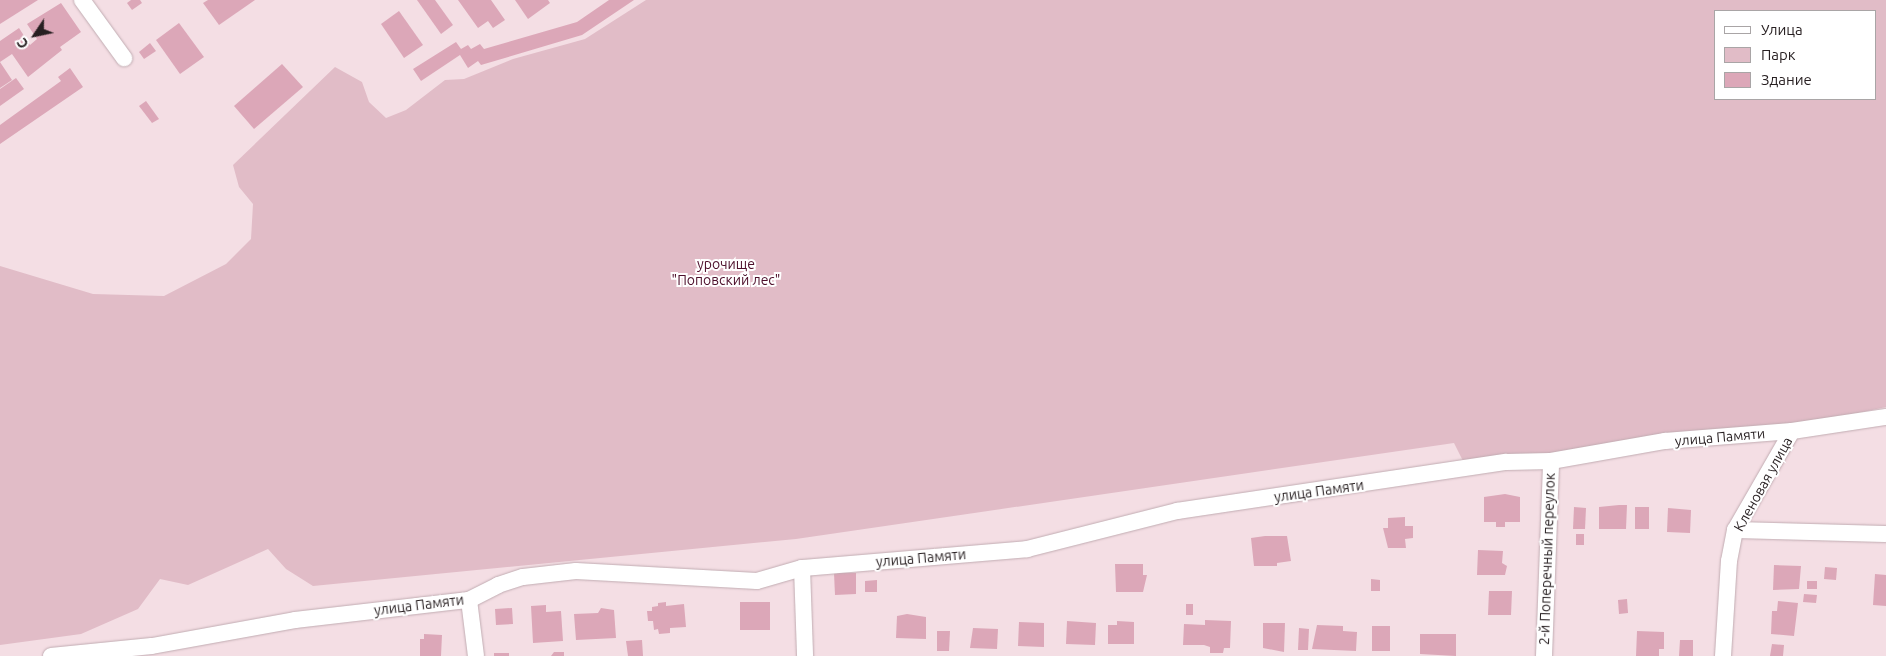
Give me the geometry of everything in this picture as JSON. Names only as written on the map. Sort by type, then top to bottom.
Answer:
[{"type":"street","points":[[82,0],[124,58]]},
{"type":"street","name":"улица Памяти","points":[[51,656],[152,646],[295,620],[469,600],[498,585],[523,577],[576,571],[757,581],[802,568],[1028,549],[1177,511],[1506,462],[1551,461],[1665,441],[1792,431],[1886,417]]},
{"type":"street","name":"Кленовая улица","points":[[1723,656],[1729,561],[1735,530],[1792,431]]},
{"type":"street","name":"2-й Поперечный переулок","points":[[1544,656],[1551,461]]},
{"type":"street","points":[[1735,530],[1886,534]]},
{"type":"street","points":[[802,568],[805,656]]},
{"type":"street","points":[[469,600],[476,656]]},
{"type":"green space","name":"урочище \"Поповский лес\"","points":[[646,0],[1886,0],[1886,407],[1797,426],[1468,471],[1454,443],[796,539],[313,586],[286,569],[268,549],[188,585],[160,579],[138,609],[81,634],[0,645],[0,266],[93,294],[164,296],[226,264],[251,239],[253,204],[239,187],[233,165],[335,67],[362,82],[369,102],[386,118],[406,110],[445,80],[464,79],[513,59],[585,39]]},
{"type":"building","points":[[0,0],[38,0],[0,24]]},
{"type":"building","points":[[131,0],[140,0],[142,3],[132,10],[127,3]]},
{"type":"building","points":[[208,0],[255,0],[219,25],[203,3]]},
{"type":"building","points":[[417,0],[435,0],[453,25],[441,34]]},
{"type":"building","points":[[458,0],[491,0],[505,20],[493,28],[488,21],[478,28]]},
{"type":"building","points":[[515,0],[548,0],[550,3],[528,19]]},
{"type":"building","points":[[609,0],[634,0],[582,35],[481,65],[478,61],[468,68],[460,55],[421,81],[413,69],[456,42],[461,49],[468,45],[471,49],[480,44],[484,49],[577,22]]},
{"type":"building","points":[[61,3],[81,32],[60,47],[62,50],[28,77],[12,54],[0,62],[0,41],[19,28],[30,45],[37,39],[27,24]]},
{"type":"building","points":[[399,11],[423,45],[404,58],[381,24]]},
{"type":"building","points":[[179,23],[204,57],[180,74],[156,40]]},
{"type":"building","points":[[150,43],[156,51],[144,59],[139,52]]},
{"type":"building","points":[[0,62],[12,80],[0,88]]},
{"type":"building","points":[[282,64],[303,87],[254,129],[234,106]]},
{"type":"building","points":[[70,68],[83,87],[0,144],[0,125],[61,81],[58,77]]},
{"type":"building","points":[[16,78],[24,89],[0,106],[0,89]]},
{"type":"building","points":[[146,101],[159,119],[152,123],[139,106]]},
{"type":"building","points":[[1505,494],[1520,497],[1520,522],[1505,522],[1505,527],[1496,527],[1496,522],[1484,522],[1484,497]]},
{"type":"building","points":[[1627,505],[1626,529],[1599,529],[1599,507]]},
{"type":"building","points":[[1574,507],[1586,508],[1585,529],[1573,529]]},
{"type":"building","points":[[1635,507],[1649,507],[1649,529],[1635,529]]},
{"type":"building","points":[[1668,508],[1691,510],[1690,533],[1667,532]]},
{"type":"building","points":[[1405,517],[1405,526],[1413,526],[1413,538],[1405,539],[1406,548],[1388,548],[1383,528],[1388,528],[1388,518]]},
{"type":"building","points":[[1576,534],[1584,534],[1584,545],[1576,545]]},
{"type":"building","points":[[1287,536],[1291,561],[1277,563],[1277,566],[1254,566],[1251,538]]},
{"type":"building","points":[[1478,550],[1503,551],[1502,563],[1507,566],[1505,575],[1477,575]]},
{"type":"building","points":[[1115,564],[1143,564],[1143,575],[1147,575],[1143,592],[1116,592]]},
{"type":"building","points":[[1774,565],[1801,566],[1799,589],[1773,590]]},
{"type":"building","points":[[1825,567],[1837,568],[1836,580],[1824,579]]},
{"type":"building","points":[[834,573],[856,573],[856,594],[835,595]]},
{"type":"building","points":[[1875,574],[1886,575],[1886,606],[1873,605]]},
{"type":"building","points":[[1371,579],[1380,580],[1380,591],[1371,591]]},
{"type":"building","points":[[877,580],[877,592],[865,592],[865,581]]},
{"type":"building","points":[[1807,581],[1817,581],[1817,589],[1807,589]]},
{"type":"building","points":[[1489,591],[1512,591],[1511,615],[1488,615]]},
{"type":"building","points":[[1804,594],[1817,595],[1816,603],[1803,602]]},
{"type":"building","points":[[1627,599],[1628,613],[1619,614],[1618,600]]},
{"type":"building","points":[[1778,601],[1798,603],[1794,636],[1771,634],[1772,611],[1777,611]]},
{"type":"building","points":[[666,602],[666,606],[684,604],[686,627],[670,628],[670,633],[659,634],[658,629],[654,630],[653,621],[648,621],[647,611],[652,611],[652,607],[658,606],[658,603]]},
{"type":"building","points":[[740,602],[770,602],[770,630],[740,630]]},
{"type":"building","points":[[1186,604],[1193,604],[1193,615],[1186,615]]},
{"type":"building","points":[[546,605],[546,612],[561,611],[563,641],[533,643],[531,606]]},
{"type":"building","points":[[512,608],[513,624],[496,625],[495,609]]},
{"type":"building","points":[[601,608],[614,610],[616,638],[576,640],[574,614],[598,613]]},
{"type":"building","points":[[907,614],[926,617],[926,639],[896,638],[897,616]]},
{"type":"building","points":[[1205,620],[1231,621],[1230,648],[1224,648],[1223,653],[1210,653],[1210,647],[1204,645],[1183,645],[1184,624],[1205,625]]},
{"type":"building","points":[[1067,621],[1096,623],[1095,645],[1066,644]]},
{"type":"building","points":[[1117,621],[1134,622],[1134,644],[1108,644],[1108,625],[1117,625]]},
{"type":"building","points":[[1019,622],[1044,623],[1044,647],[1018,646]]},
{"type":"building","points":[[1263,623],[1285,623],[1284,652],[1263,648]]},
{"type":"building","points":[[1317,625],[1343,626],[1343,631],[1357,632],[1356,651],[1312,649]]},
{"type":"building","points":[[1372,626],[1390,626],[1390,651],[1372,651]]},
{"type":"building","points":[[973,628],[998,629],[997,649],[970,648]]},
{"type":"building","points":[[1299,628],[1309,629],[1308,650],[1298,650]]},
{"type":"building","points":[[937,631],[950,631],[949,651],[937,651]]},
{"type":"building","points":[[1637,631],[1664,632],[1664,649],[1659,649],[1659,656],[1636,656]]},
{"type":"building","points":[[424,634],[442,635],[441,656],[420,656],[420,639],[424,639]]},
{"type":"building","points":[[1420,634],[1456,634],[1456,656],[1420,654]]},
{"type":"building","points":[[642,640],[643,656],[628,656],[626,641]]},
{"type":"building","points":[[1680,640],[1693,640],[1693,656],[1679,656]]},
{"type":"building","points":[[1772,644],[1784,645],[1783,656],[1770,656]]},
{"type":"building","points":[[554,652],[564,652],[564,656],[551,656]]},
{"type":"building","points":[[494,653],[509,653],[509,656],[494,656]]}]
